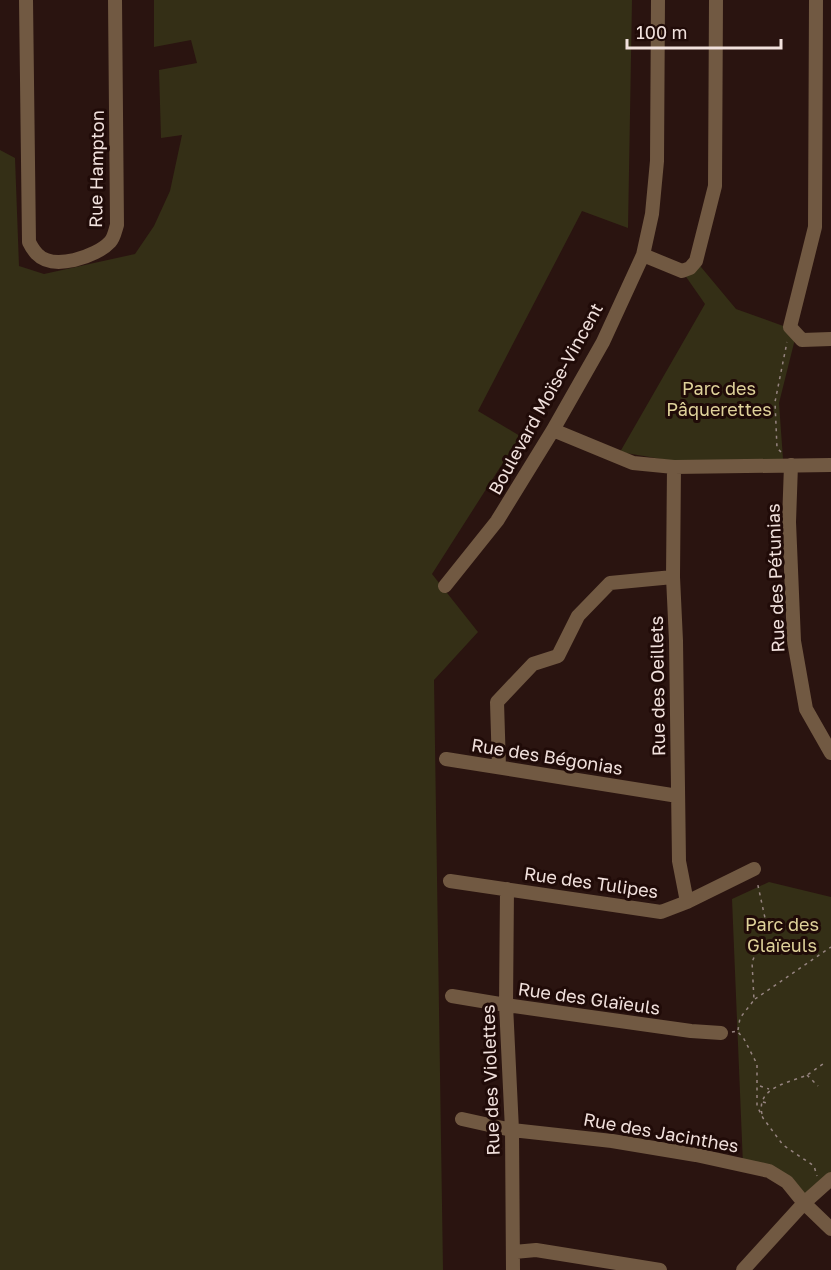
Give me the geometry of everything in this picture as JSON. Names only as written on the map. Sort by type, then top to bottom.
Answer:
[{"type":"street","name":"Rue Hampton","points":[[26,0],[29,242],[37,255],[51,262],[79,260],[98,253],[112,241],[117,225],[115,0]]},
{"type":"street","name":"Boulevard Moïse-Vincent","points":[[445,586],[497,521],[553,430],[603,342],[643,255],[652,214],[657,161],[658,0]]},
{"type":"street","points":[[643,255],[682,271],[690,268],[696,261],[715,186],[716,0]]},
{"type":"street","points":[[816,0],[815,227],[790,327],[802,339],[831,339]]},
{"type":"street","points":[[553,430],[633,463],[674,467],[831,465]]},
{"type":"street","name":"Rue des Pétunias","points":[[791,465],[789,522],[794,641],[806,709],[831,753]]},
{"type":"street","name":"Rue des Oeillets","points":[[674,467],[673,577],[679,861],[687,902]]},
{"type":"street","points":[[499,767],[497,702],[533,664],[558,656],[578,616],[610,583],[673,577]]},
{"type":"street","name":"Rue des Bégonias","points":[[446,759],[678,796]]},
{"type":"street","name":"Rue des Tulipes","points":[[450,881],[661,912],[687,902],[754,869]]},
{"type":"street","name":"Rue des Violettes","points":[[507,889],[506,1005],[512,1130],[513,1270]]},
{"type":"street","name":"Rue des Glaïeuls","points":[[452,996],[691,1031],[721,1033]]},
{"type":"street","name":"Rue des Jacinthes","points":[[462,1119],[512,1130],[612,1141],[696,1155],[769,1171],[787,1182],[804,1203],[831,1229]]},
{"type":"street","points":[[742,1270],[825,1180]]},
{"type":"street","points":[[513,1252],[536,1250],[660,1270]]},
{"type":"path","points":[[790,327],[775,402],[777,447],[791,465]]},
{"type":"path","points":[[754,869],[765,918],[762,939],[752,962],[754,1000]]},
{"type":"path","points":[[737,1031],[740,1018],[754,1000],[831,947]]},
{"type":"path","points":[[721,1033],[737,1031]]},
{"type":"path","points":[[737,1031],[744,1039],[757,1064],[757,1106],[763,1118],[783,1145],[814,1166],[825,1180]]},
{"type":"path","points":[[763,1118],[761,1108],[770,1090],[806,1075],[823,1064]]},
{"type":"path","points":[[806,1075],[818,1086]]},
{"type":"path","points":[[758,1085],[770,1090]]},
{"type":"path","points":[[763,1102],[770,1104]]},
{"type":"green space","points":[[154,0],[632,0],[628,228],[582,211],[478,411],[520,436],[432,574],[478,632],[434,680],[443,1270],[0,1270],[0,150],[15,158],[19,266],[44,274],[135,254],[154,226],[170,191],[182,135],[161,138],[159,70],[197,63],[191,40],[154,47]]},
{"type":"green space","name":"Parc des Pâquerettes","points":[[696,261],[736,309],[786,327],[795,339],[779,403],[783,459],[673,461],[620,452],[705,304],[682,271]]},
{"type":"green space","name":"Parc des Glaïeuls","points":[[769,882],[831,897],[831,1179],[804,1203],[787,1182],[743,1165],[732,899]]}]
